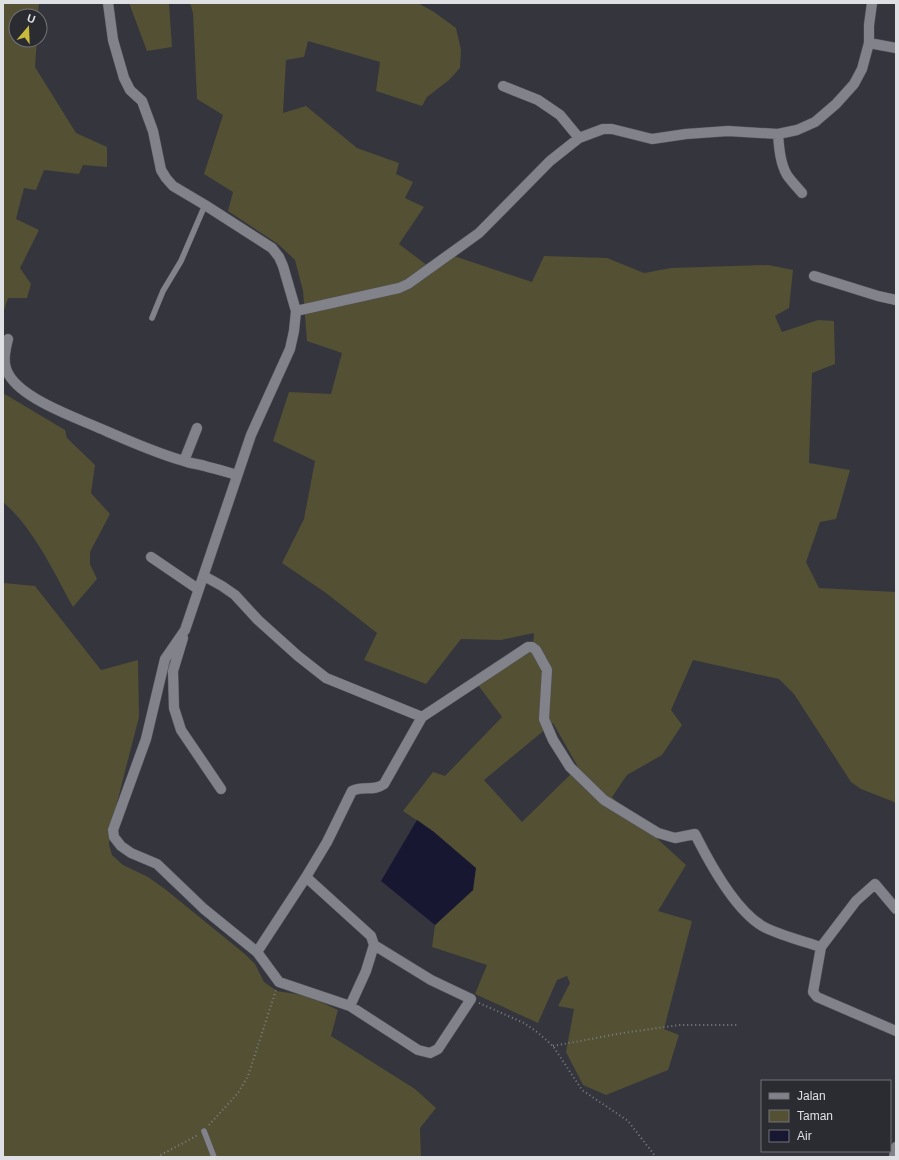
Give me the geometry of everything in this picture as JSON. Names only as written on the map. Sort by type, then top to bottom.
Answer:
[{"type":"street","points":[[108,3],[113,40],[124,78],[130,90],[142,101],[153,131],[161,170],[173,186],[272,248],[279,256],[284,266],[296,311],[290,349],[251,435],[236,475],[204,576],[198,589],[173,671],[174,708],[181,730],[221,789]]},
{"type":"street","points":[[296,311],[398,288],[408,284],[479,233],[550,161],[579,138],[603,129],[612,129],[652,139],[686,134],[728,131],[778,134],[797,130],[815,122],[836,104],[854,84],[862,69],[870,43],[869,25],[872,3]]},
{"type":"street","points":[[870,43],[896,48]]},
{"type":"street","points":[[503,86],[538,100],[560,115],[579,138]]},
{"type":"street","points":[[778,134],[778,145],[783,166],[788,176],[802,193]]},
{"type":"street","points":[[814,276],[878,296],[896,300]]},
{"type":"street","points":[[8,340],[5,353],[5,365],[9,375],[30,395],[59,411],[133,443],[184,461],[236,475]]},
{"type":"street","points":[[184,461],[197,428]]},
{"type":"street","points":[[151,557],[198,589]]},
{"type":"street","points":[[204,576],[235,595],[258,620],[298,656],[326,678],[422,717]]},
{"type":"street","points":[[185,630],[165,658],[146,738],[113,830],[114,837],[121,846],[131,853],[157,864],[204,909],[256,952],[279,982],[350,1006],[418,1050],[430,1053],[438,1049],[471,999],[431,980],[374,945],[370,936],[306,877]]},
{"type":"street","points":[[256,952],[306,877],[327,842],[352,791],[358,788],[378,788],[384,784],[422,717],[528,647],[532,647],[536,650],[547,670],[544,719],[553,740],[570,767],[604,800],[658,833],[675,838],[695,834],[709,863],[740,906],[750,916],[765,928],[821,947]]},
{"type":"street","points":[[896,909],[875,884],[856,901],[821,947],[813,992],[817,997],[896,1031]]},
{"type":"street","points":[[350,1006],[366,971],[374,945]]},
{"type":"street","points":[[894,1157],[896,1147]]},
{"type":"lane","points":[[152,318],[163,291],[182,261],[205,205]]},
{"type":"lane","points":[[204,1131],[214,1157]]},
{"type":"path","points":[[157,1157],[204,1131],[238,1093],[248,1076],[279,982]]},
{"type":"path","points":[[471,999],[524,1023],[537,1032],[553,1046],[582,1090],[628,1121],[656,1157]]},
{"type":"path","points":[[553,1046],[623,1033],[679,1025],[736,1025]]},
{"type":"green space","points":[[3,3],[39,3],[39,8],[8,8],[8,48],[36,48],[35,67],[76,133],[107,147],[107,167],[83,165],[79,174],[44,170],[36,190],[24,188],[16,219],[39,230],[20,268],[31,284],[27,298],[8,298],[3,313]]},
{"type":"green space","points":[[129,3],[169,3],[172,47],[147,51]]},
{"type":"green space","points":[[190,3],[418,3],[434,12],[456,28],[461,50],[460,68],[449,80],[427,97],[422,106],[376,91],[380,62],[308,41],[304,57],[286,60],[283,113],[306,106],[357,148],[399,163],[396,174],[413,182],[405,198],[424,207],[399,244],[432,269],[454,256],[532,282],[544,256],[607,258],[644,273],[671,268],[768,265],[793,270],[789,308],[775,316],[782,332],[818,320],[834,321],[835,364],[812,373],[809,463],[850,470],[836,519],[820,522],[806,562],[819,588],[896,592],[896,804],[861,789],[851,782],[794,694],[779,679],[693,660],[671,710],[682,725],[662,755],[627,775],[612,797],[686,865],[658,911],[692,921],[664,1029],[679,1035],[668,1070],[606,1095],[583,1085],[566,1052],[574,1009],[558,1006],[570,983],[567,976],[557,980],[538,1023],[475,994],[487,965],[432,947],[435,925],[473,890],[434,832],[403,811],[433,772],[445,776],[502,717],[478,685],[533,645],[534,633],[501,640],[461,639],[426,684],[364,660],[377,633],[326,593],[282,563],[304,519],[315,461],[273,441],[289,392],[331,394],[342,353],[307,341],[303,291],[295,260],[278,244],[228,211],[233,192],[204,174],[223,115],[197,99],[193,13]],"holes":[[[553,723],[578,767],[522,822],[484,780]]]},
{"type":"green space","points":[[3,393],[65,430],[67,438],[95,465],[91,493],[110,514],[90,552],[90,564],[97,579],[73,607],[34,538],[25,525],[3,502]]},
{"type":"green space","points":[[3,581],[4,583],[35,586],[101,670],[138,660],[139,717],[111,826],[109,845],[112,855],[123,865],[148,877],[165,889],[246,955],[255,964],[264,982],[277,991],[308,996],[338,1010],[331,1036],[415,1089],[436,1108],[420,1128],[421,1157],[3,1157]]},
{"type":"water","points":[[417,820],[434,832],[476,868],[473,890],[435,925],[381,881]]}]
